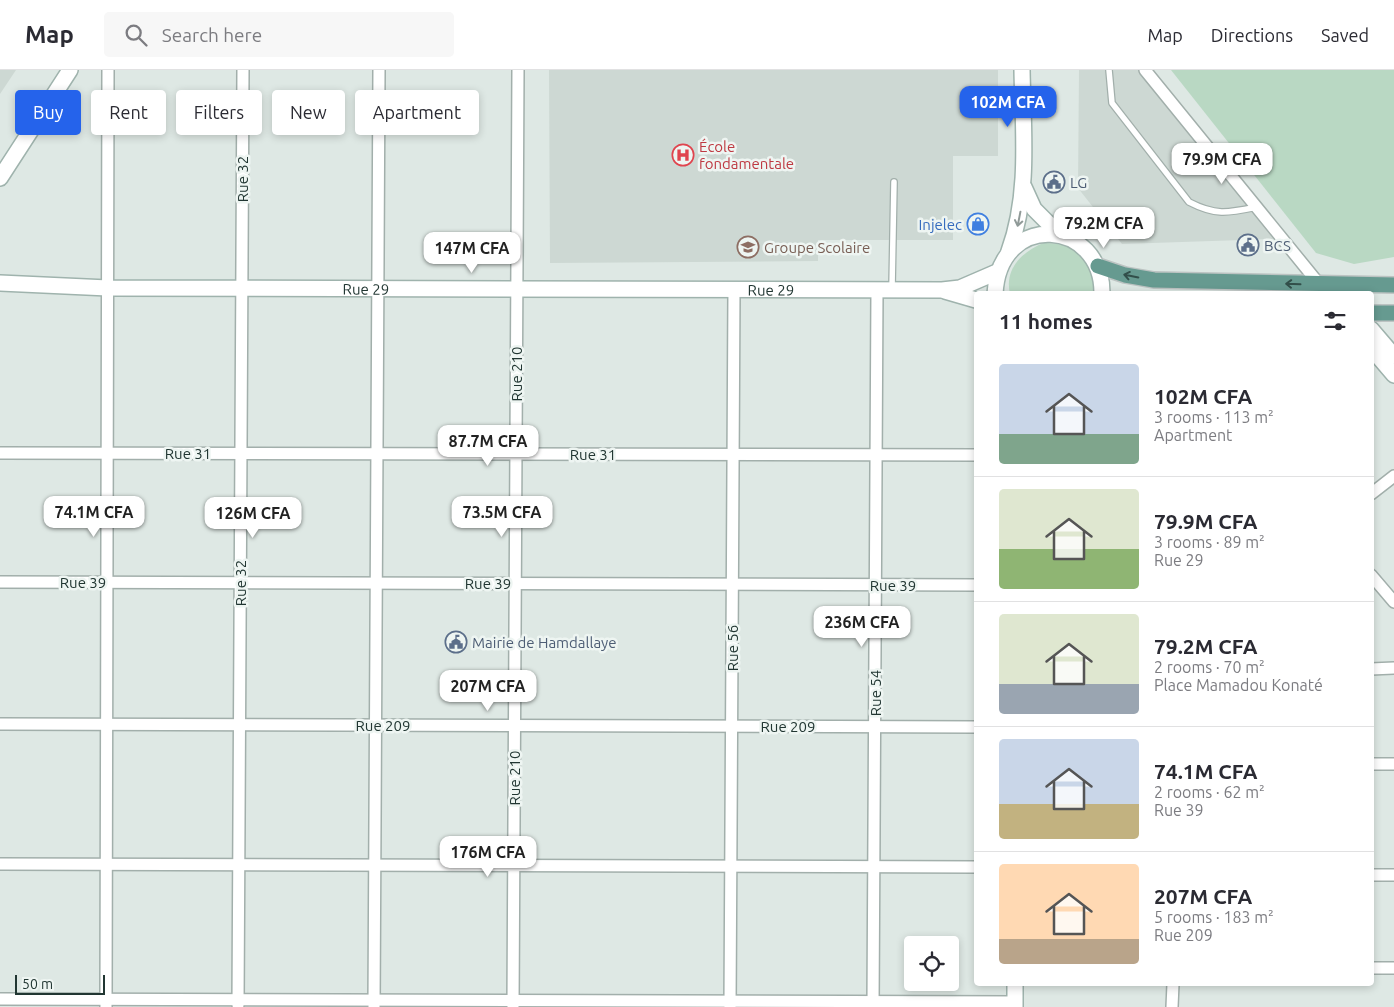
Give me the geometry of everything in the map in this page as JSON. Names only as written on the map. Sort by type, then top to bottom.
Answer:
[{"type":"main road","points":[[0,178],[70,70]]},
{"type":"main road","points":[[995,291],[997,272],[1009,251],[1017,230],[1023,185],[1022,70]]},
{"type":"main road","points":[[1023,185],[1034,209],[1060,235],[1082,246],[1098,266],[1102,281],[1102,291]]},
{"type":"main road","points":[[1009,251],[1024,240],[1041,234],[1060,235]]},
{"type":"main road","points":[[1098,266],[1125,275],[1154,280],[1328,288],[1394,286]]},
{"type":"main road","name":"Rue 29","points":[[0,283],[108,288],[942,290],[960,288],[997,272]]},
{"type":"main road","name":"Rue 29","points":[[942,290],[974,299]]},
{"type":"main road","points":[[1374,313],[1394,314]]},
{"type":"main road","points":[[1374,333],[1394,356]]},
{"type":"main road","points":[[1374,352],[1394,375]]},
{"type":"main road","points":[[1015,986],[1015,1005]]},
{"type":"street","points":[[106,1003],[108,70]]},
{"type":"street","name":"Rue 32","points":[[238,1003],[243,70]]},
{"type":"street","points":[[374,1004],[379,70]]},
{"type":"street","name":"Rue 210","points":[[513,1004],[518,70]]},
{"type":"street","points":[[1146,70],[1257,207],[1328,288]]},
{"type":"street","name":"Rue 56","points":[[730,1004],[734,290]]},
{"type":"street","name":"Rue 54","points":[[873,1004],[876,455],[885,290]]},
{"type":"street","name":"Rue 31","points":[[0,453],[974,456]]},
{"type":"street","points":[[1374,492],[1394,476]]},
{"type":"street","points":[[1374,579],[1394,602]]},
{"type":"street","name":"Rue 39","points":[[0,582],[974,585]]},
{"type":"street","points":[[1374,669],[1394,668]]},
{"type":"street","name":"Rue 209","points":[[0,724],[974,727]]},
{"type":"street","points":[[1374,764],[1394,764]]},
{"type":"street","points":[[0,864],[974,867]]},
{"type":"street","points":[[1374,875],[1394,875]]},
{"type":"street","points":[[1374,968],[1394,968]]},
{"type":"street","points":[[1172,986],[1172,1007]]},
{"type":"street","points":[[0,999],[106,1003],[1015,1005]]},
{"type":"lane","points":[[1108,70],[1112,103],[1189,202],[1206,211],[1221,214],[1257,207]]},
{"type":"lane","points":[[885,290],[894,182]]},
{"type":"shaded area","points":[[0,70],[16,70],[0,94]]},
{"type":"shaded area","name":"École fondamentale","points":[[549,70],[998,70],[998,156],[953,156],[953,240],[818,240],[818,261],[550,263]]},
{"type":"shaded area","points":[[1079,70],[1141,70],[1274,239],[1122,244],[1078,188]]},
{"type":"green space","points":[[1171,70],[1394,70],[1394,257],[1354,264],[1316,253]]},
{"type":"green space","points":[[1043,243],[1054,243],[1074,249],[1088,262],[1092,271],[1094,291],[1010,291],[1010,277],[1016,262]]},
{"type":"place","name":"École fondamentale","points":[[683,155]]},
{"type":"place","name":"LG","points":[[1054,182]]},
{"type":"place","name":"Injelec","points":[[978,224]]},
{"type":"place","name":"BCS","points":[[1248,245]]},
{"type":"place","name":"Groupe Scolaire","points":[[748,247]]},
{"type":"place","name":"Mairie de Hamdallaye","points":[[456,642]]}]
